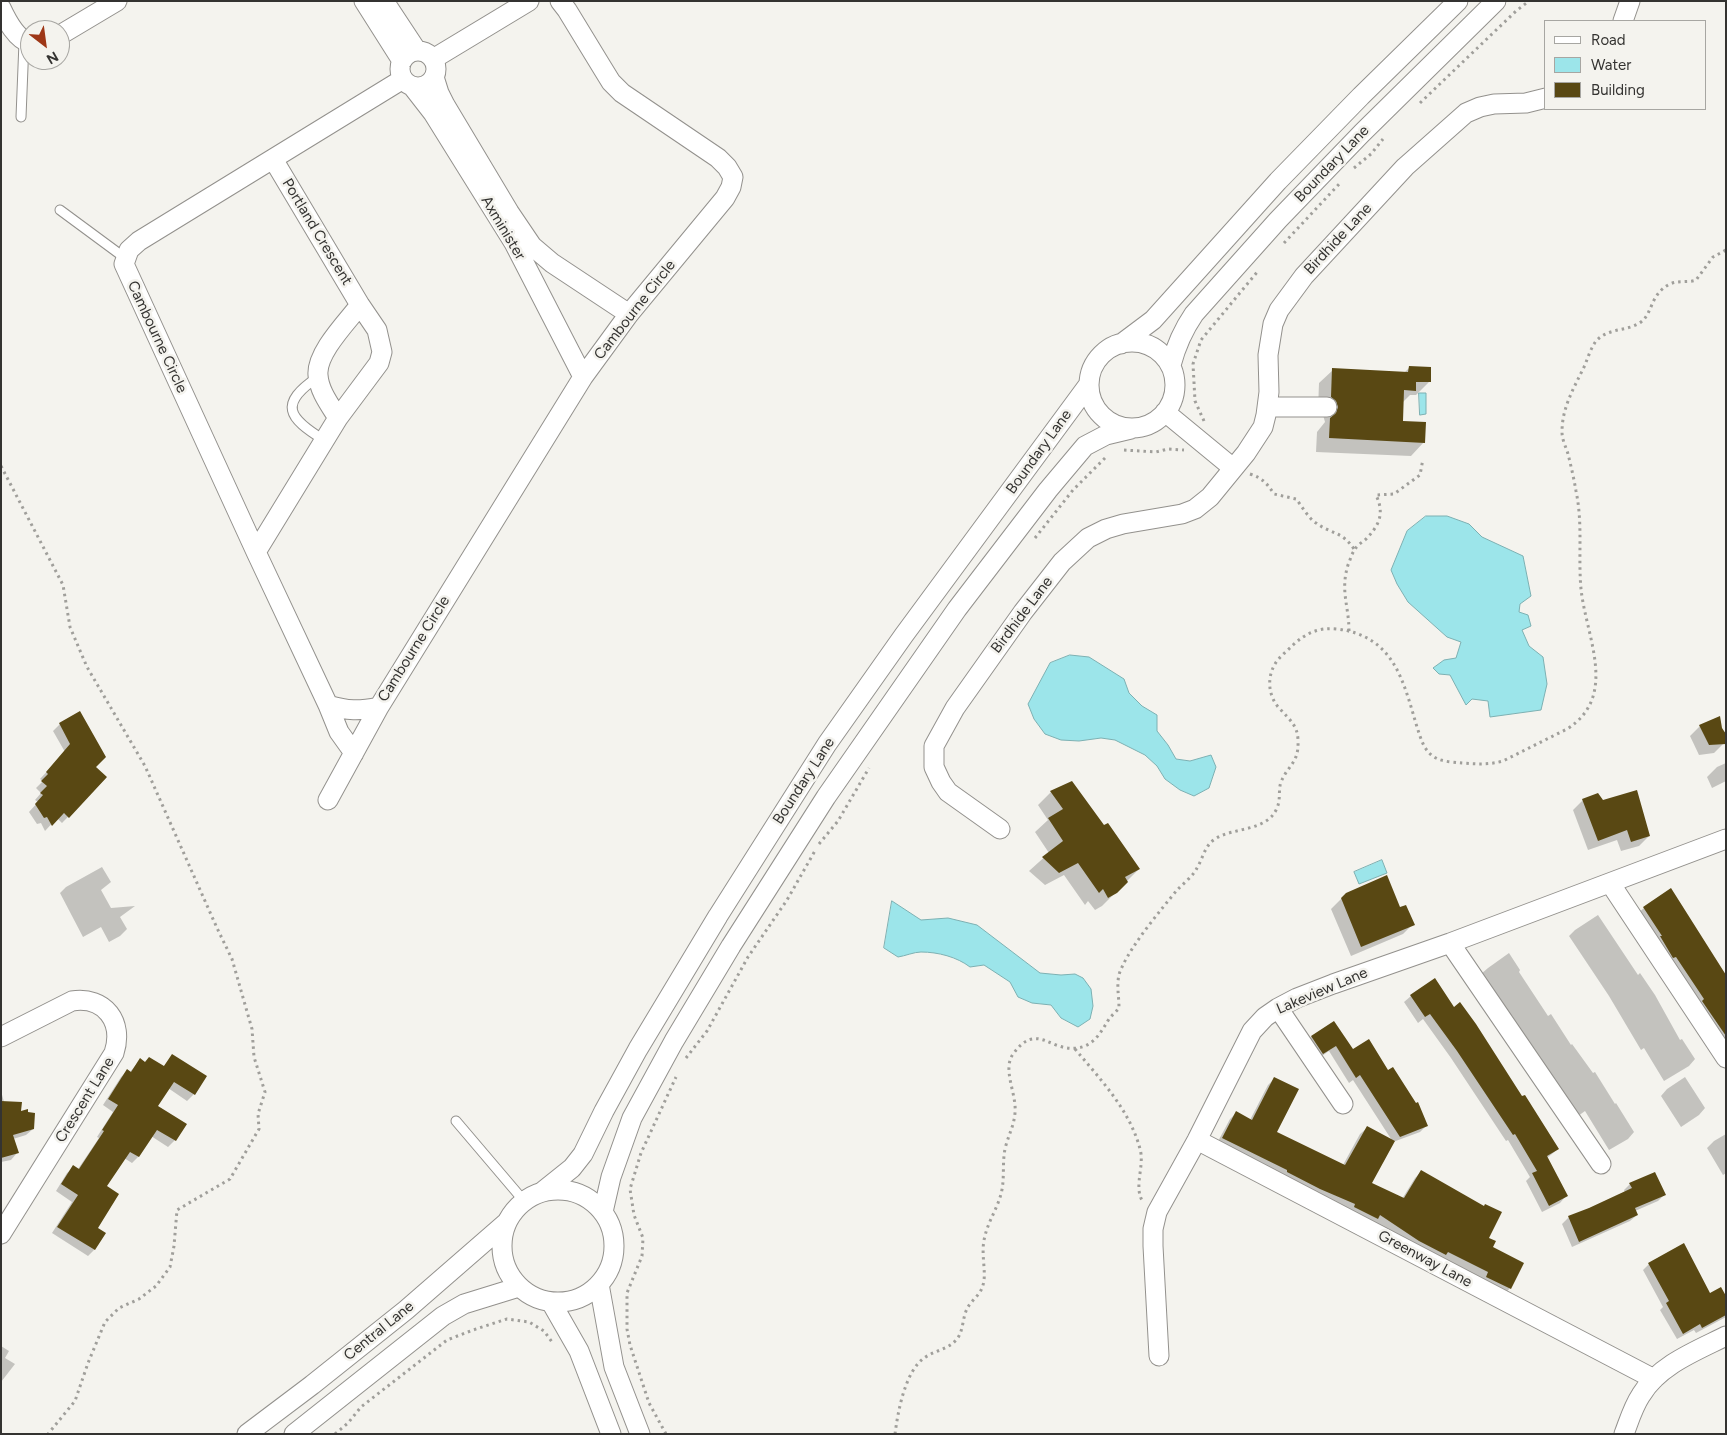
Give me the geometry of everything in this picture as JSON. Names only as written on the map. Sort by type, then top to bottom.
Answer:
[{"type":"street","points":[[70,30],[117,1]]},
{"type":"street","name":"Axminister","points":[[364,1],[445,105],[509,212],[532,246],[552,263],[629,314]]},
{"type":"street","name":"Axminister","points":[[384,1],[417,69],[433,113],[514,244],[583,377]]},
{"type":"street","points":[[125,258],[129,250],[139,241],[529,1]]},
{"type":"street","name":"Cambourne Circle","points":[[125,258],[124,264],[128,275],[328,704],[345,710],[361,711],[379,707],[583,377],[629,314],[716,211],[732,187],[733,177],[718,158],[622,93],[611,82],[560,1]]},
{"type":"street","name":"Boundary Lane","points":[[1121,344],[1152,320],[1278,181],[1458,1]]},
{"type":"street","name":"Boundary Lane","points":[[1171,365],[1178,342],[1194,314],[1278,220],[1362,133],[1496,1]]},
{"type":"street","points":[[1623,20],[1630,1]]},
{"type":"street","points":[[1,8],[20,37]]},
{"type":"street","name":"Birdhide Lane","points":[[1000,829],[948,792],[934,767],[934,746],[954,708],[1023,612],[1072,552],[1088,538],[1122,524],[1170,517],[1195,509],[1210,497],[1246,453],[1263,426],[1267,407],[1268,355],[1273,324],[1290,293],[1405,167],[1466,113],[1480,106],[1526,103],[1544,98]]},
{"type":"street","name":"Portland Crescent","points":[[256,552],[338,418],[379,363],[382,352],[377,330],[360,305],[273,159]]},
{"type":"street","points":[[338,418],[321,389],[318,369],[331,342],[360,305]]},
{"type":"street","points":[[1135,342],[1149,346],[1162,354],[1171,365],[1176,380],[1175,395],[1169,408],[1159,420],[1146,426],[1131,429],[1118,426],[1106,420],[1096,409],[1090,397],[1089,384],[1092,370],[1099,358],[1109,349],[1121,344],[1135,342]]},
{"type":"street","name":"Boundary Lane","points":[[542,1192],[572,1168],[583,1154],[638,1049],[723,908],[827,744],[904,635],[1089,384]]},
{"type":"street","points":[[1267,407],[1327,407]]},
{"type":"street","points":[[1166,412],[1233,468]]},
{"type":"street","name":"Boundary Lane","points":[[603,1212],[611,1177],[632,1118],[674,1041],[826,797],[957,609],[1048,490],[1085,446],[1106,435],[1131,429]]},
{"type":"street","points":[[328,704],[339,732],[354,753]]},
{"type":"street","points":[[328,800],[379,707]]},
{"type":"street","name":"Lakeview Lane","points":[[1159,1356],[1152,1246],[1153,1228],[1157,1212],[1252,1031],[1265,1016],[1278,1008],[1333,984],[1450,943],[1726,839]]},
{"type":"street","points":[[1610,883],[1726,1058]]},
{"type":"street","points":[[1450,943],[1601,1164]]},
{"type":"street","name":"Crescent Lane","points":[[1,1038],[72,1001],[82,999],[97,1003],[109,1013],[115,1025],[117,1043],[114,1053],[1,1234]]},
{"type":"street","points":[[1278,1008],[1343,1104]]},
{"type":"street","name":"Greenway Lane","points":[[1196,1140],[1654,1378]]},
{"type":"street","points":[[552,1190],[571,1191],[589,1198],[603,1212],[612,1229],[614,1248],[610,1267],[599,1284],[585,1295],[569,1301],[551,1302],[534,1297],[519,1287],[508,1274],[502,1257],[501,1240],[506,1222],[517,1206],[524,1201],[542,1192],[552,1190]]},
{"type":"street","name":"Central Lane","points":[[247,1434],[406,1310],[506,1222]]},
{"type":"street","points":[[599,1284],[614,1367],[640,1434]]},
{"type":"street","name":"Central Lane","points":[[294,1434],[443,1316],[464,1304],[519,1287]]},
{"type":"street","points":[[551,1302],[579,1351],[611,1434]]},
{"type":"street","points":[[1624,1434],[1641,1394],[1654,1378],[1688,1355],[1726,1336]]},
{"type":"lane","points":[[21,117],[25,70]]},
{"type":"lane","points":[[60,210],[125,258]]},
{"type":"lane","points":[[318,377],[302,388],[294,398],[292,410],[295,419],[303,427],[324,440]]},
{"type":"lane","points":[[456,1121],[524,1201]]},
{"type":"path","points":[[895,1434],[902,1393],[918,1363],[929,1355],[947,1348],[957,1338],[968,1307],[982,1289],[984,1283],[982,1261],[984,1238],[1001,1194],[1005,1150],[1016,1111],[1016,1100],[1009,1074],[1010,1060],[1026,1041],[1033,1038],[1048,1040],[1075,1049],[1090,1044],[1099,1036],[1110,1018],[1119,1008],[1117,980],[1121,967],[1148,927],[1178,889],[1197,869],[1208,845],[1219,836],[1259,824],[1275,812],[1280,801],[1281,782],[1297,755],[1298,740],[1294,723],[1272,699],[1269,680],[1275,664],[1300,639],[1310,633],[1326,628],[1350,631],[1381,646],[1399,673],[1424,748],[1436,758],[1476,764],[1496,763],[1567,729],[1582,719],[1590,707],[1593,698],[1596,671],[1593,643],[1581,591],[1579,554],[1581,526],[1576,491],[1562,435],[1566,403],[1596,342],[1611,331],[1639,324],[1647,315],[1654,299],[1666,287],[1676,282],[1696,280],[1713,257],[1726,250]]},
{"type":"path","points":[[1120,449],[1156,452],[1168,449],[1198,450],[1204,444]]},
{"type":"path","points":[[1034,540],[1073,490],[1106,457],[1113,453]]},
{"type":"path","points":[[1350,631],[1343,591],[1347,568],[1354,549],[1370,534],[1380,519],[1381,505],[1376,495],[1394,494],[1420,475],[1423,459]]},
{"type":"path","points":[[1,466],[63,585],[70,627],[87,667],[146,766],[232,958],[252,1029],[254,1057],[265,1092],[258,1114],[259,1129],[230,1179],[177,1210],[170,1268],[156,1286],[139,1299],[119,1308],[105,1322],[88,1362],[75,1401],[48,1434]]},
{"type":"path","points":[[1233,468],[1261,478],[1268,484],[1274,494],[1296,499],[1316,523],[1338,533],[1354,549]]},
{"type":"path","points":[[683,1063],[707,1031],[748,958],[787,900],[819,844],[838,821],[874,760]]},
{"type":"path","points":[[1075,1049],[1127,1118],[1138,1141],[1142,1158],[1139,1194],[1141,1200],[1157,1212]]},
{"type":"path","points":[[666,1434],[649,1404],[626,1329],[627,1293],[642,1256],[643,1238],[634,1215],[630,1189],[641,1153],[679,1071]]},
{"type":"path","points":[[335,1434],[361,1407],[447,1340],[507,1319],[530,1322],[544,1331],[555,1348]]},
{"type":"water","points":[[1419,393],[1426,393],[1426,414],[1420,415]]},
{"type":"water","points":[[1426,516],[1447,516],[1469,524],[1482,537],[1523,556],[1531,596],[1520,604],[1519,612],[1528,615],[1531,626],[1522,630],[1529,646],[1543,657],[1547,684],[1541,710],[1490,717],[1488,701],[1472,699],[1466,705],[1450,675],[1439,674],[1433,668],[1444,660],[1456,658],[1461,642],[1447,637],[1408,602],[1391,570],[1407,531]]},
{"type":"water","points":[[1070,655],[1089,657],[1124,679],[1129,693],[1142,706],[1157,715],[1157,731],[1176,759],[1190,761],[1211,755],[1216,767],[1209,788],[1194,796],[1180,790],[1165,779],[1157,766],[1145,755],[1115,740],[1101,738],[1079,741],[1061,740],[1045,734],[1034,719],[1028,704],[1050,663]]},
{"type":"water","points":[[1382,860],[1387,873],[1359,884],[1354,872]]},
{"type":"water","points":[[892,901],[921,920],[948,918],[977,925],[1040,973],[1075,974],[1083,978],[1091,989],[1093,1006],[1090,1019],[1078,1027],[1061,1018],[1051,1005],[1032,1003],[1018,997],[1010,982],[984,965],[970,967],[953,958],[927,952],[918,952],[898,957],[884,948]]},
{"type":"building","points":[[1409,366],[1431,367],[1431,382],[1416,382],[1416,391],[1404,390],[1403,421],[1426,422],[1425,443],[1329,438],[1330,418],[1336,413],[1338,407],[1336,401],[1331,397],[1332,368],[1408,372]]},
{"type":"building","points":[[80,711],[106,757],[96,767],[107,777],[69,818],[64,813],[52,826],[47,817],[44,818],[35,804],[43,795],[40,793],[47,786],[41,781],[48,774],[46,772],[70,744],[59,723]]},
{"type":"building","points":[[1720,716],[1722,728],[1726,734],[1726,744],[1709,745],[1699,725]]},
{"type":"building","points":[[1072,781],[1104,825],[1108,823],[1140,869],[1125,877],[1128,882],[1117,893],[1108,898],[1103,889],[1099,893],[1078,863],[1059,873],[1042,857],[1063,841],[1048,818],[1063,809],[1050,791]]},
{"type":"building","points":[[1637,790],[1650,836],[1631,842],[1627,830],[1598,841],[1582,799],[1598,793],[1603,800]]},
{"type":"building","points":[[1387,875],[1400,907],[1406,905],[1415,925],[1361,947],[1341,898],[1346,893]]},
{"type":"building","points":[[1671,888],[1726,975],[1726,1036],[1702,1001],[1704,999],[1676,957],[1673,958],[1660,936],[1662,936],[1643,907]]},
{"type":"building","points":[[1435,978],[1454,1007],[1460,1002],[1476,1024],[1522,1096],[1525,1095],[1559,1149],[1547,1156],[1568,1196],[1549,1206],[1532,1173],[1537,1171],[1515,1134],[1513,1135],[1430,1014],[1425,1017],[1410,995]]},
{"type":"building","points":[[1334,1021],[1353,1049],[1369,1039],[1388,1070],[1393,1067],[1416,1103],[1418,1102],[1428,1126],[1400,1137],[1360,1075],[1356,1078],[1336,1046],[1323,1054],[1311,1036]]},
{"type":"building","points":[[172,1054],[207,1076],[195,1095],[174,1082],[158,1106],[187,1124],[176,1141],[157,1130],[139,1157],[130,1152],[107,1186],[119,1194],[98,1228],[106,1233],[95,1250],[57,1227],[78,1195],[61,1184],[73,1165],[79,1169],[104,1131],[102,1130],[118,1105],[108,1099],[127,1069],[131,1072],[140,1058],[145,1062],[149,1057],[164,1066]]},
{"type":"building","points":[[1274,1077],[1299,1089],[1277,1132],[1345,1165],[1367,1126],[1395,1141],[1372,1183],[1404,1198],[1421,1170],[1484,1206],[1485,1204],[1502,1212],[1489,1238],[1496,1241],[1493,1247],[1524,1263],[1511,1289],[1486,1277],[1488,1272],[1448,1252],[1446,1255],[1419,1241],[1380,1215],[1378,1219],[1354,1207],[1355,1204],[1320,1189],[1287,1172],[1287,1170],[1222,1138],[1236,1111],[1252,1120]]},
{"type":"building","points":[[1,1101],[22,1102],[21,1111],[28,1109],[28,1112],[35,1113],[34,1129],[13,1135],[19,1153],[1,1158]]},
{"type":"building","points":[[1655,1172],[1666,1195],[1635,1208],[1638,1215],[1579,1242],[1568,1216],[1632,1188],[1629,1183]]},
{"type":"building","points":[[1684,1243],[1710,1293],[1721,1287],[1726,1296],[1726,1315],[1702,1328],[1700,1324],[1683,1334],[1666,1303],[1669,1301],[1648,1263]]}]
